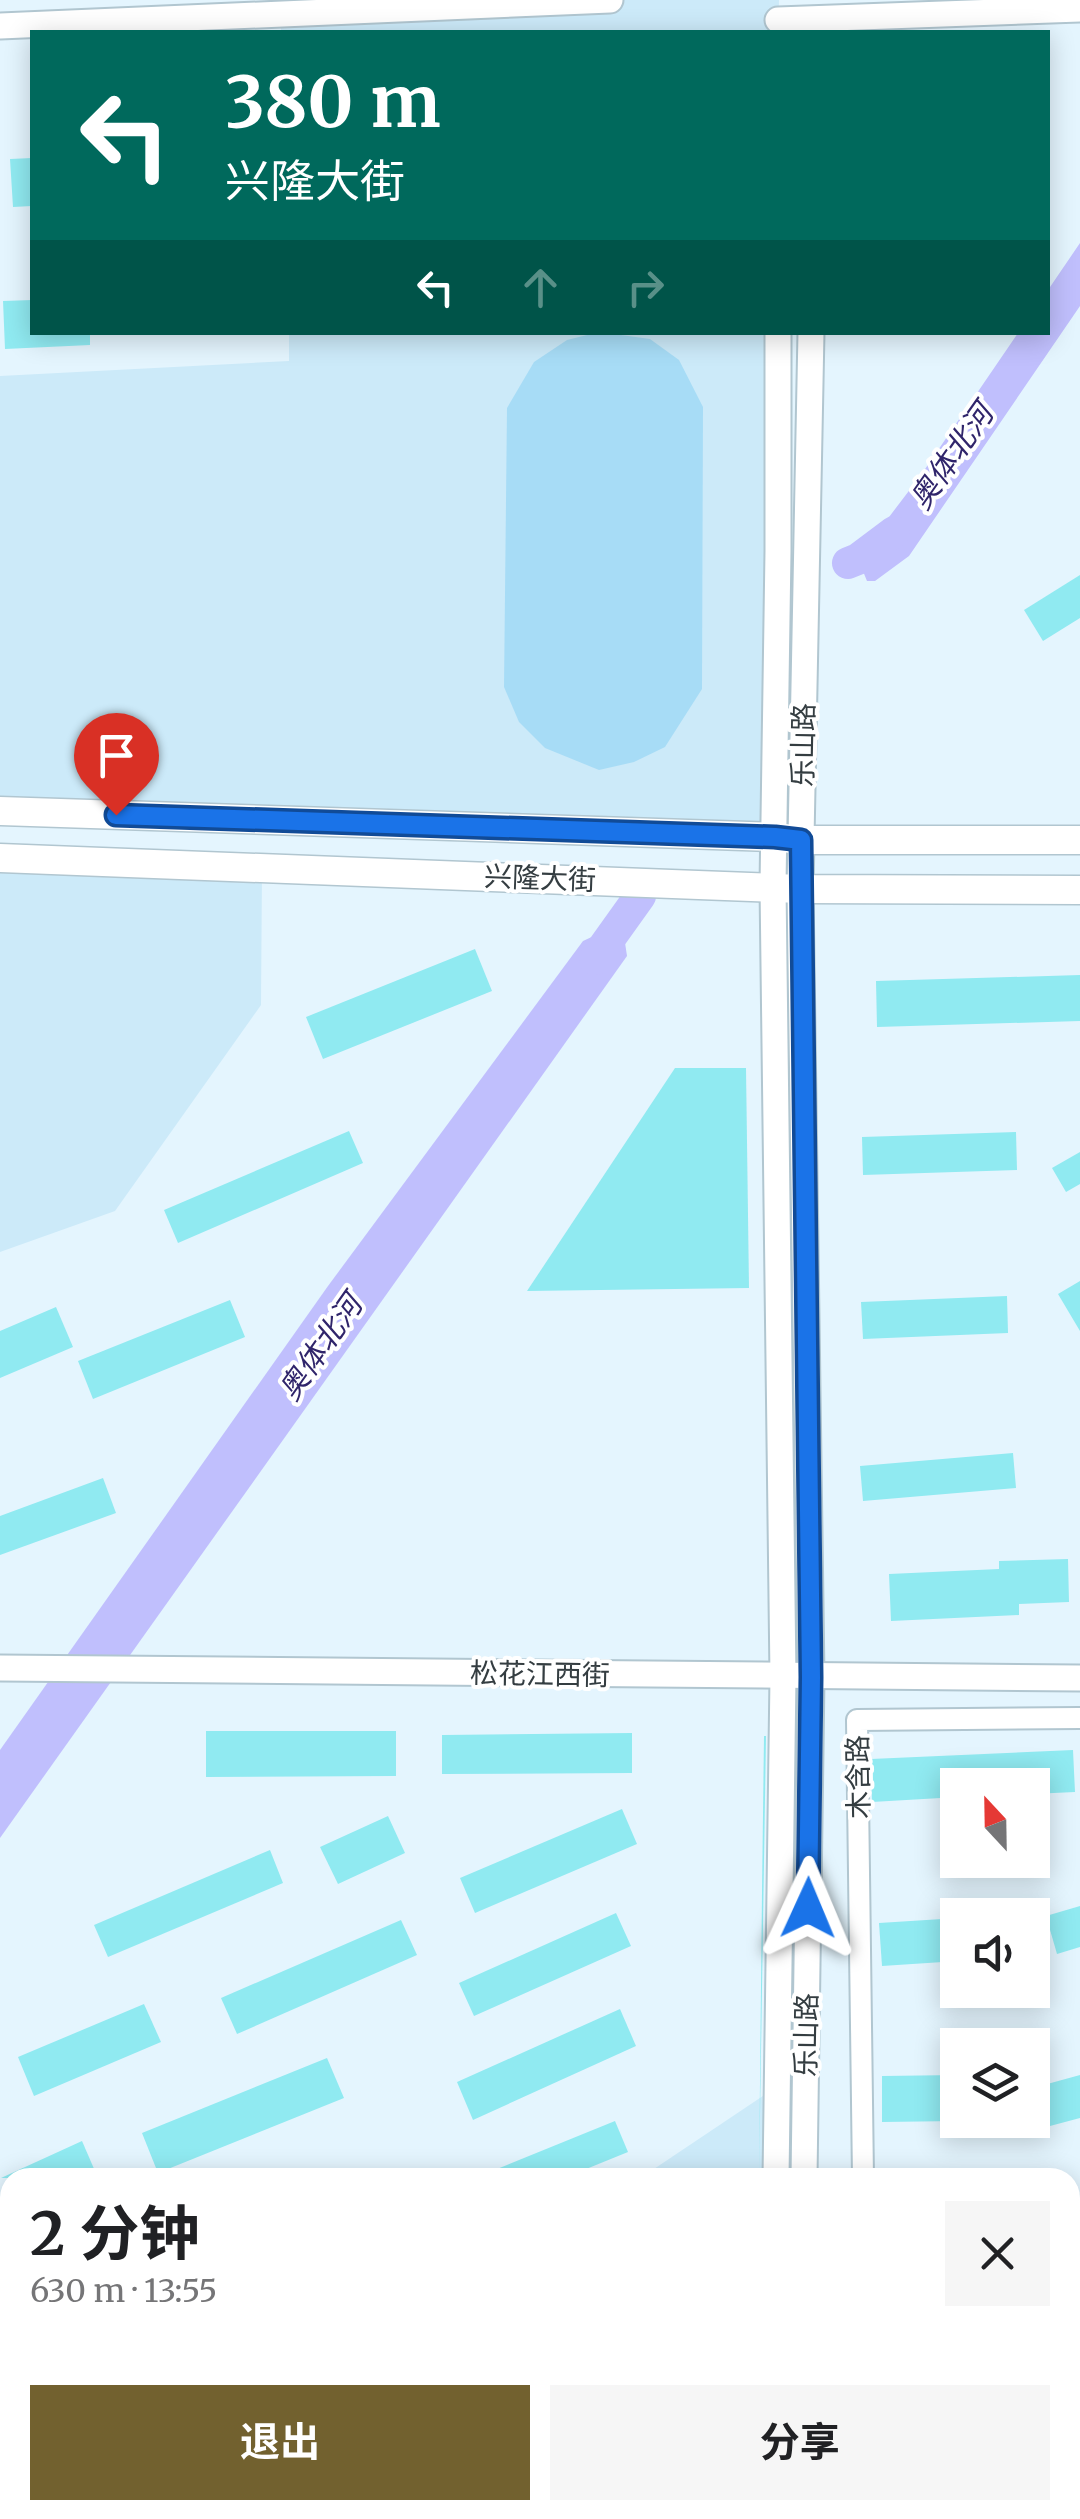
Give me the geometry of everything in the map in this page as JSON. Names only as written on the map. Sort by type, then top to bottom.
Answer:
[{"type":"main road","name":"兴隆大街","points":[[0,811],[788,838],[1080,840]]},
{"type":"main road","name":"兴隆大街","points":[[0,858],[786,888],[1080,890]]},
{"type":"street","points":[[0,26],[610,0]]},
{"type":"street","points":[[778,17],[994,22],[1080,9]]},
{"type":"street","name":"乐山路","points":[[778,335],[788,838]]},
{"type":"street","name":"乐山路","points":[[776,2168],[783,1677],[786,888],[811,335]]},
{"type":"street","name":"乐山路","points":[[786,888],[811,1677],[804,2168]]},
{"type":"street","name":"松花江西街","points":[[10,1668],[1080,1678]]},
{"type":"street","name":"木含路","points":[[863,2168],[857,1720],[1080,1718]]},
{"type":"shaded area","points":[[610,0],[779,0],[778,30],[281,30],[281,14]]},
{"type":"shaded area","points":[[289,335],[776,335],[775,842],[0,812],[0,376],[289,361]]},
{"type":"shaded area","points":[[587,335],[650,339],[679,360],[703,407],[702,689],[665,747],[634,762],[599,770],[545,748],[519,722],[504,687],[507,408],[534,362],[567,340]]},
{"type":"shaded area","points":[[0,858],[262,869],[261,1005],[115,1211],[0,1252]]},
{"type":"shaded area","points":[[778,2086],[776,2168],[655,2168]]},
{"type":"water","points":[[1080,243],[1080,306],[909,556],[875,581],[867,581],[858,559],[866,537],[886,521],[921,475],[1017,335],[1050,335],[1050,287]]},
{"type":"water","points":[[622,923],[627,956],[0,1838],[0,1750],[328,1286],[583,941]]},
{"type":"building","points":[[30,158],[30,206],[13,207],[10,159]]},
{"type":"building","points":[[30,300],[30,335],[90,335],[90,345],[5,349],[3,301]]},
{"type":"building","points":[[1080,575],[1080,618],[1043,641],[1024,610]]},
{"type":"building","points":[[475,949],[492,991],[323,1059],[306,1017]]},
{"type":"building","points":[[1080,975],[1080,1021],[877,1027],[876,981]]},
{"type":"building","points":[[675,1068],[746,1068],[749,1288],[527,1291]]},
{"type":"building","points":[[349,1131],[363,1163],[178,1243],[164,1210]]},
{"type":"building","points":[[1016,1132],[1017,1170],[863,1175],[862,1137]]},
{"type":"building","points":[[1080,1152],[1080,1184],[1066,1192],[1052,1168]]},
{"type":"building","points":[[1080,1281],[1080,1331],[1058,1294]]},
{"type":"building","points":[[1007,1296],[1008,1333],[863,1339],[861,1302]]},
{"type":"building","points":[[230,1300],[245,1337],[93,1399],[78,1361]]},
{"type":"building","points":[[56,1307],[73,1347],[0,1378],[0,1331]]},
{"type":"building","points":[[1013,1453],[1016,1488],[863,1501],[860,1466]]},
{"type":"building","points":[[103,1478],[116,1513],[0,1555],[0,1516]]},
{"type":"building","points":[[1068,1559],[1069,1602],[1019,1604],[1019,1615],[891,1621],[889,1574],[999,1569],[999,1561]]},
{"type":"building","points":[[206,1731],[396,1731],[396,1776],[206,1777]]},
{"type":"building","points":[[632,1733],[632,1773],[442,1774],[442,1735]]},
{"type":"building","points":[[766,1736],[759,2168],[762,1892]]},
{"type":"building","points":[[1073,1750],[1075,1792],[1050,1793],[1050,1768],[940,1768],[940,1798],[872,1802],[871,1759]]},
{"type":"building","points":[[622,1809],[637,1844],[475,1913],[460,1878]]},
{"type":"building","points":[[388,1816],[405,1853],[338,1884],[320,1847]]},
{"type":"building","points":[[270,1850],[283,1883],[108,1957],[94,1925]]},
{"type":"building","points":[[1080,1906],[1080,1947],[1057,1954],[1050,1915]]},
{"type":"building","points":[[616,1913],[631,1946],[474,2016],[459,1983]]},
{"type":"building","points":[[940,1919],[940,1962],[882,1966],[879,1923]]},
{"type":"building","points":[[401,1920],[417,1955],[237,2034],[221,1998]]},
{"type":"building","points":[[144,2004],[161,2042],[34,2096],[18,2057]]},
{"type":"building","points":[[620,2009],[636,2046],[473,2120],[457,2082]]},
{"type":"building","points":[[327,2058],[344,2098],[170,2168],[156,2168],[142,2133]]},
{"type":"building","points":[[940,2075],[940,2121],[882,2122],[882,2076]]},
{"type":"building","points":[[1080,2075],[1080,2118],[1050,2126],[1050,2083]]},
{"type":"building","points":[[615,2121],[628,2152],[589,2168],[500,2168]]},
{"type":"building","points":[[82,2141],[94,2168],[23,2168]]},
{"type":"waterway","name":"奥体北河","points":[[848,563],[894,532]]},
{"type":"waterway","name":"奥体北河","points":[[595,959],[640,896]]},
{"type":"route","points":[[116,815],[801,840],[811,1677],[808,1908]]}]
